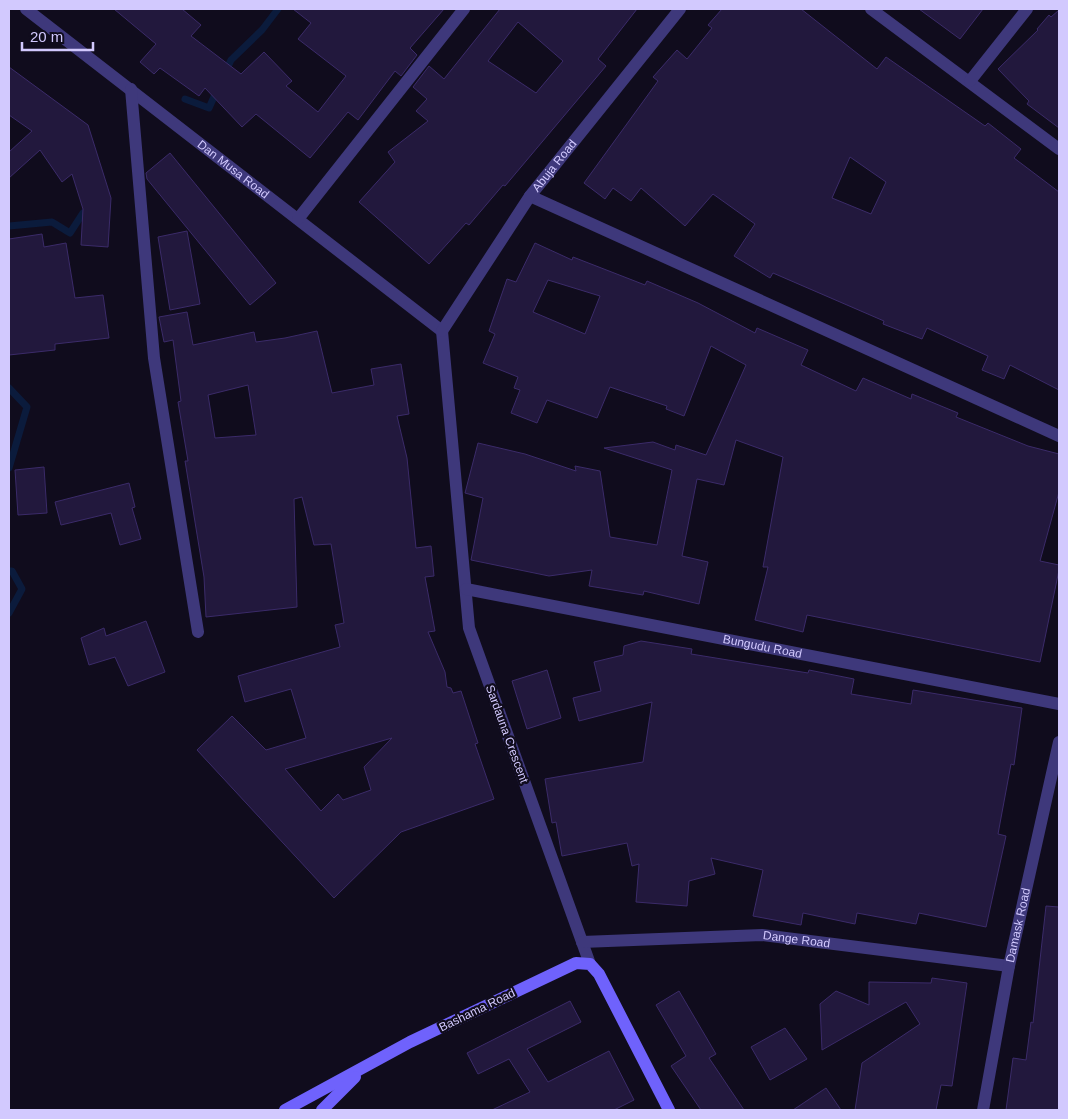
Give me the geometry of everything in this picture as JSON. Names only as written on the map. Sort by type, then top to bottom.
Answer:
[{"type":"street","name":"Dan Musa Road","points":[[26,9],[442,331]]},
{"type":"street","points":[[298,219],[464,9]]},
{"type":"street","name":"Abuja Road","points":[[442,331],[530,196],[680,9]]},
{"type":"street","points":[[871,9],[1059,148]]},
{"type":"street","points":[[970,81],[1027,9]]},
{"type":"street","points":[[130,89],[154,358],[198,632]]},
{"type":"street","points":[[530,196],[1059,436]]},
{"type":"street","name":"Sardauna Crescent","points":[[442,331],[469,628],[590,964],[599,974],[669,1110]]},
{"type":"street","name":"Bungudu Road","points":[[466,589],[1059,704]]},
{"type":"street","name":"Damask Road","points":[[983,1110],[1009,966],[1059,742]]},
{"type":"street","name":"Dange Road","points":[[582,942],[762,936],[1009,966]]},
{"type":"street","name":"Bashama Road","points":[[285,1110],[410,1042],[576,963],[590,964]]},
{"type":"street","name":"Bashama Road","points":[[322,1110],[366,1066]]},
{"type":"building","points":[[114,9],[182,9],[201,25],[191,36],[241,74],[264,52],[292,81],[286,86],[318,112],[346,76],[298,39],[311,23],[293,9],[444,9],[410,48],[417,55],[401,76],[395,71],[358,120],[348,112],[310,158],[256,114],[242,127],[205,88],[199,96],[160,68],[154,74],[140,62],[156,44]]},
{"type":"building","points":[[500,9],[637,9],[598,59],[606,66],[505,186],[503,185],[469,225],[466,223],[429,264],[359,202],[395,162],[388,152],[428,121],[416,111],[427,99],[413,87],[429,66],[444,79]],"holes":[[[518,22],[563,61],[536,93],[488,61]]]},
{"type":"building","points":[[722,9],[801,9],[877,69],[886,57],[985,126],[988,123],[1021,149],[1014,158],[1059,192],[1059,390],[1010,365],[1004,379],[982,370],[988,356],[927,328],[922,339],[883,324],[884,321],[773,273],[770,278],[734,256],[755,224],[713,194],[685,226],[641,188],[631,201],[613,188],[605,199],[584,183],[658,81],[653,77],[677,50],[687,59],[712,28],[708,25]],"holes":[[[850,157],[886,182],[871,214],[832,198]]]},
{"type":"building","points":[[919,9],[983,9],[960,39]]},
{"type":"building","points":[[1059,10],[1059,128],[1027,104],[1029,101],[998,69],[1038,30],[1049,15],[1051,17]]},
{"type":"building","points":[[9,67],[88,125],[111,198],[108,247],[81,245],[83,209],[72,174],[62,182],[40,150],[9,178],[9,152],[32,131],[9,115]]},
{"type":"building","points":[[170,153],[276,283],[250,305],[147,179],[146,173]]},
{"type":"building","points":[[187,231],[200,304],[170,310],[158,237]]},
{"type":"building","points":[[42,234],[44,247],[66,243],[75,298],[103,295],[109,338],[55,344],[55,350],[9,355],[9,239]]},
{"type":"building","points":[[535,243],[572,260],[573,257],[645,285],[647,281],[698,303],[755,333],[757,328],[808,350],[801,365],[856,391],[863,378],[911,399],[912,394],[958,413],[956,417],[1028,446],[1059,454],[1059,492],[1040,561],[1059,565],[1059,570],[1040,662],[807,615],[803,632],[755,620],[768,567],[763,567],[783,457],[736,440],[724,485],[697,479],[682,556],[708,562],[699,604],[644,591],[643,595],[589,586],[592,570],[549,576],[471,560],[483,498],[465,493],[478,443],[525,454],[576,471],[575,466],[600,471],[610,537],[657,545],[672,470],[604,448],[653,442],[675,450],[676,445],[706,455],[746,365],[711,346],[684,416],[666,409],[667,406],[610,387],[597,418],[547,400],[537,423],[511,413],[520,390],[514,388],[518,377],[483,363],[495,334],[489,331],[507,279],[516,282]],"holes":[[[548,280],[600,296],[585,334],[533,312]]]},
{"type":"building","points":[[187,312],[193,345],[254,332],[256,342],[317,331],[332,393],[374,385],[371,369],[401,364],[409,414],[397,416],[407,458],[416,548],[431,546],[434,576],[425,577],[435,631],[428,632],[445,672],[447,687],[451,688],[453,693],[461,691],[478,743],[475,744],[494,799],[401,832],[334,898],[197,750],[232,716],[266,750],[306,738],[291,689],[245,702],[238,676],[340,647],[335,625],[344,623],[331,544],[314,545],[302,497],[294,499],[297,607],[206,617],[204,577],[185,461],[188,461],[178,402],[181,401],[173,340],[164,342],[159,317]],"holes":[[[248,385],[256,435],[215,438],[208,395]],[[392,738],[364,767],[371,790],[343,800],[338,794],[321,811],[285,769]]]},
{"type":"building","points":[[44,467],[47,513],[18,515],[15,470]]},
{"type":"building","points":[[129,483],[135,507],[132,508],[141,539],[120,545],[111,513],[61,525],[55,502]]},
{"type":"building","points":[[146,621],[165,672],[128,686],[115,657],[89,665],[81,638],[104,628],[106,636]]},
{"type":"building","points":[[641,641],[692,649],[691,654],[808,673],[809,670],[854,679],[851,694],[911,704],[913,690],[1022,708],[1014,765],[1011,764],[998,834],[1006,836],[986,927],[919,913],[916,924],[857,913],[855,924],[803,913],[801,925],[753,916],[763,870],[711,858],[715,874],[689,881],[687,906],[636,902],[639,864],[632,866],[627,843],[562,856],[556,822],[552,823],[545,779],[643,762],[652,702],[579,721],[573,698],[601,691],[594,662],[623,655],[624,646]]},
{"type":"building","points":[[547,670],[561,718],[527,729],[512,681]]},
{"type":"building","points":[[1046,906],[1059,907],[1059,1110],[1006,1110],[1013,1058],[1026,1060],[1031,1022],[1033,1023]]},
{"type":"building","points":[[932,978],[967,983],[952,1086],[941,1085],[936,1110],[855,1110],[862,1063],[920,1024],[906,1002],[822,1050],[820,1004],[836,991],[869,1005],[869,982],[931,983]]},
{"type":"building","points":[[679,991],[716,1054],[709,1058],[744,1110],[701,1110],[671,1066],[686,1056],[656,1005]]},
{"type":"building","points":[[570,1001],[581,1022],[527,1049],[548,1082],[609,1051],[634,1100],[614,1110],[492,1110],[530,1092],[509,1059],[478,1074],[467,1053]]},
{"type":"building","points":[[785,1028],[807,1059],[770,1080],[751,1047]]},
{"type":"building","points":[[826,1088],[841,1110],[793,1110]]},
{"type":"waterway","points":[[226,71],[231,60],[262,30],[278,9]]},
{"type":"waterway","points":[[185,99],[209,108],[217,90]]},
{"type":"waterway","points":[[9,226],[52,222],[70,233],[83,213]]},
{"type":"waterway","points":[[9,388],[27,407],[9,468]]},
{"type":"waterway","points":[[9,571],[12,571],[22,589],[9,613]]}]
